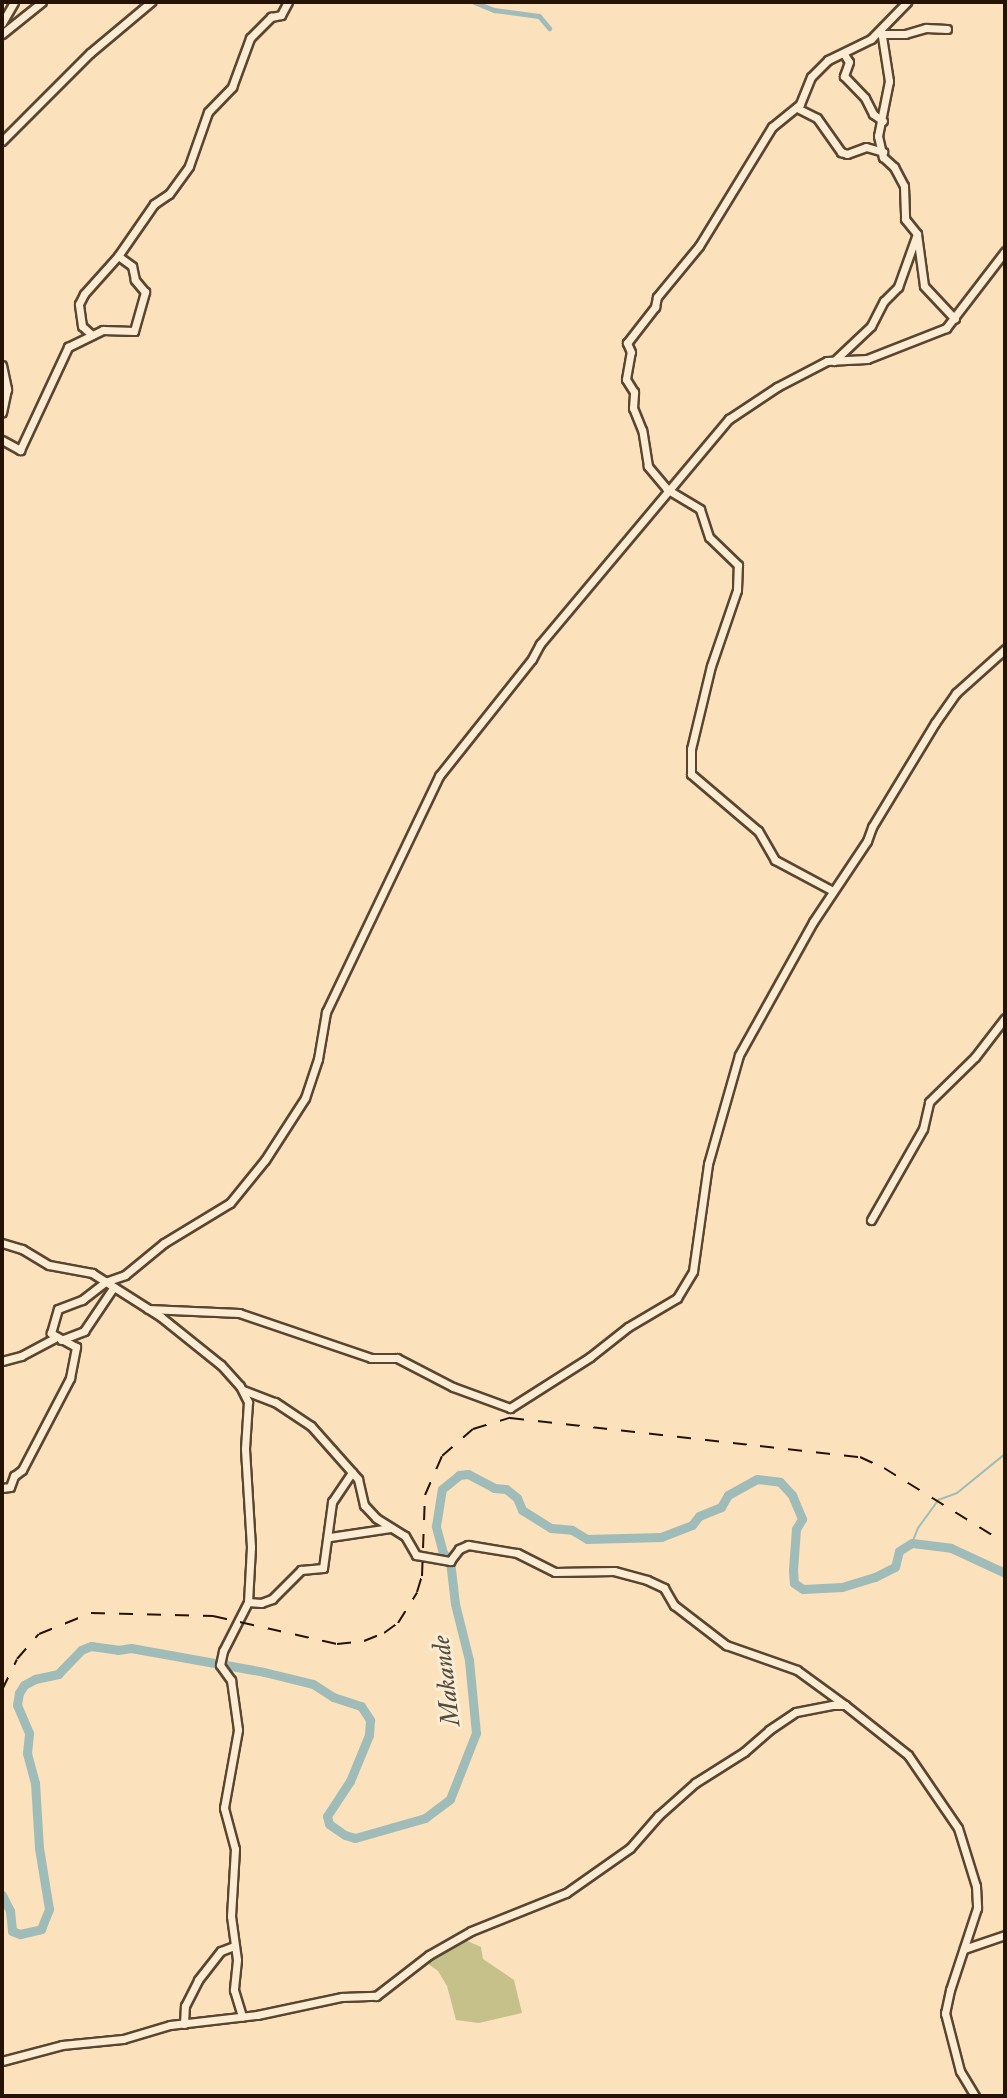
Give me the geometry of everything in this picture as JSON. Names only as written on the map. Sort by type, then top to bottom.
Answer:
[{"type":"street","points":[[2,23],[14,2]]},
{"type":"street","points":[[2,34],[42,2]]},
{"type":"street","points":[[2,141],[90,53],[151,2]]},
{"type":"street","points":[[92,335],[82,326],[79,304],[154,204],[169,194],[189,166],[208,112],[232,87],[250,38],[271,17],[281,15],[288,2]]},
{"type":"street","points":[[833,891],[775,860],[758,831],[691,774],[691,749],[713,658],[737,590],[738,565],[709,537],[700,509],[667,489],[647,463],[642,430],[633,408],[634,392],[626,379],[631,352],[627,343],[655,307],[657,297],[699,246],[772,127],[797,108],[811,77],[828,60],[882,32],[907,2]]},
{"type":"street","points":[[882,32],[905,34],[926,28],[947,29]]},
{"type":"street","points":[[882,32],[882,56],[889,81],[882,102],[883,121],[878,136],[883,152],[900,176],[905,219],[917,234],[924,286],[955,319]]},
{"type":"street","points":[[844,54],[849,62],[844,76],[865,98],[873,114],[883,121]]},
{"type":"street","points":[[797,108],[817,118],[841,152],[847,154],[866,147],[883,152]]},
{"type":"street","points":[[2,1488],[10,1487],[14,1476],[22,1470],[70,1378],[76,1347],[58,1339],[50,1331],[59,1307],[82,1300],[105,1282],[125,1275],[164,1243],[230,1203],[265,1160],[305,1098],[318,1059],[318,1041],[326,1012],[439,776],[532,659],[540,644],[667,489],[729,419],[777,387],[834,361],[871,326],[884,301],[898,287],[917,234]]},
{"type":"street","points":[[834,361],[867,359],[946,328],[1005,251]]},
{"type":"street","points":[[2,440],[20,450],[68,347],[103,330],[134,331],[145,292],[135,280],[132,266],[118,256]]},
{"type":"street","points":[[855,341],[860,352],[858,359]]},
{"type":"street","points":[[2,365],[7,389],[2,412]]},
{"type":"street","points":[[148,1309],[239,1313],[371,1358],[393,1357],[453,1387],[505,1408],[514,1406],[565,1370],[590,1357],[628,1327],[668,1305],[689,1281],[696,1257],[708,1164],[739,1055],[833,891],[867,841],[872,827],[935,723],[956,693],[1005,649]]},
{"type":"street","points":[[871,1220],[923,1129],[929,1102],[975,1057],[1005,1018]]},
{"type":"street","points":[[2,1243],[22,1249],[49,1265],[92,1273],[148,1309],[221,1365],[243,1390],[250,1412],[245,1449],[251,1537],[248,1602],[223,1651],[220,1665],[231,1680],[238,1730],[224,1802],[235,1849],[234,1946],[237,1967],[234,1994],[242,2017]]},
{"type":"street","points":[[2,1361],[84,1331],[113,1288]]},
{"type":"street","points":[[243,1390],[296,1414],[352,1472],[361,1485],[363,1504],[390,1528],[405,1536],[417,1555],[450,1561],[459,1549],[468,1545],[517,1553],[555,1572],[614,1571],[654,1583],[668,1591],[674,1605],[726,1645],[797,1670],[908,1755],[958,1828],[977,1893],[975,1918],[945,2013],[960,2071],[975,2096]]},
{"type":"street","points":[[248,1602],[261,1603],[272,1599],[301,1570],[323,1569],[330,1537],[332,1502],[352,1472]]},
{"type":"street","points":[[330,1537],[390,1528]]},
{"type":"street","points":[[2,2061],[52,2047],[123,2039],[160,2026],[242,2017],[342,1997],[376,1996],[429,1955],[471,1931],[544,1904],[585,1880],[630,1848],[658,1816],[695,1783],[796,1712],[819,1705],[845,1705]]},
{"type":"street","points":[[964,1949],[1005,1935]]},
{"type":"street","points":[[184,2024],[185,2006],[198,1980],[221,1951],[234,1946]]},
{"type":"shaded area","points":[[463,1939],[481,1947],[483,1959],[514,1980],[522,2013],[479,2023],[456,2020],[447,1986],[438,1971],[427,1963]]},
{"type":"waterway","points":[[474,2],[494,10],[539,16],[549,28]]},
{"type":"waterway","points":[[912,1543],[918,1528],[938,1500],[957,1493],[1005,1454]]},
{"type":"waterway","name":"Makande","points":[[2,1895],[10,1911],[12,1931],[20,1934],[41,1929],[49,1909],[39,1848],[35,1783],[27,1753],[29,1733],[17,1705],[19,1693],[24,1685],[35,1679],[58,1674],[81,1650],[91,1646],[118,1650],[131,1648],[264,1672],[313,1684],[333,1697],[361,1706],[370,1720],[369,1735],[350,1781],[327,1816],[329,1824],[345,1835],[355,1838],[425,1818],[450,1799],[476,1733],[469,1660],[455,1604],[450,1561],[443,1553],[436,1526],[442,1489],[459,1475],[468,1474],[494,1488],[506,1489],[517,1498],[522,1510],[551,1528],[572,1530],[587,1539],[661,1537],[692,1525],[699,1516],[721,1507],[728,1495],[757,1479],[780,1482],[792,1495],[802,1519],[796,1529],[793,1570],[794,1583],[803,1589],[842,1587],[875,1577],[895,1567],[899,1551],[912,1543],[951,1548],[1005,1573]]},
{"type":"railway","points":[[2,1690],[17,1659],[39,1634],[91,1613],[213,1616],[337,1644],[364,1641],[384,1633],[398,1623],[417,1592],[422,1576],[425,1495],[442,1456],[473,1429],[510,1418],[860,1457],[884,1468],[1005,1543]]}]
